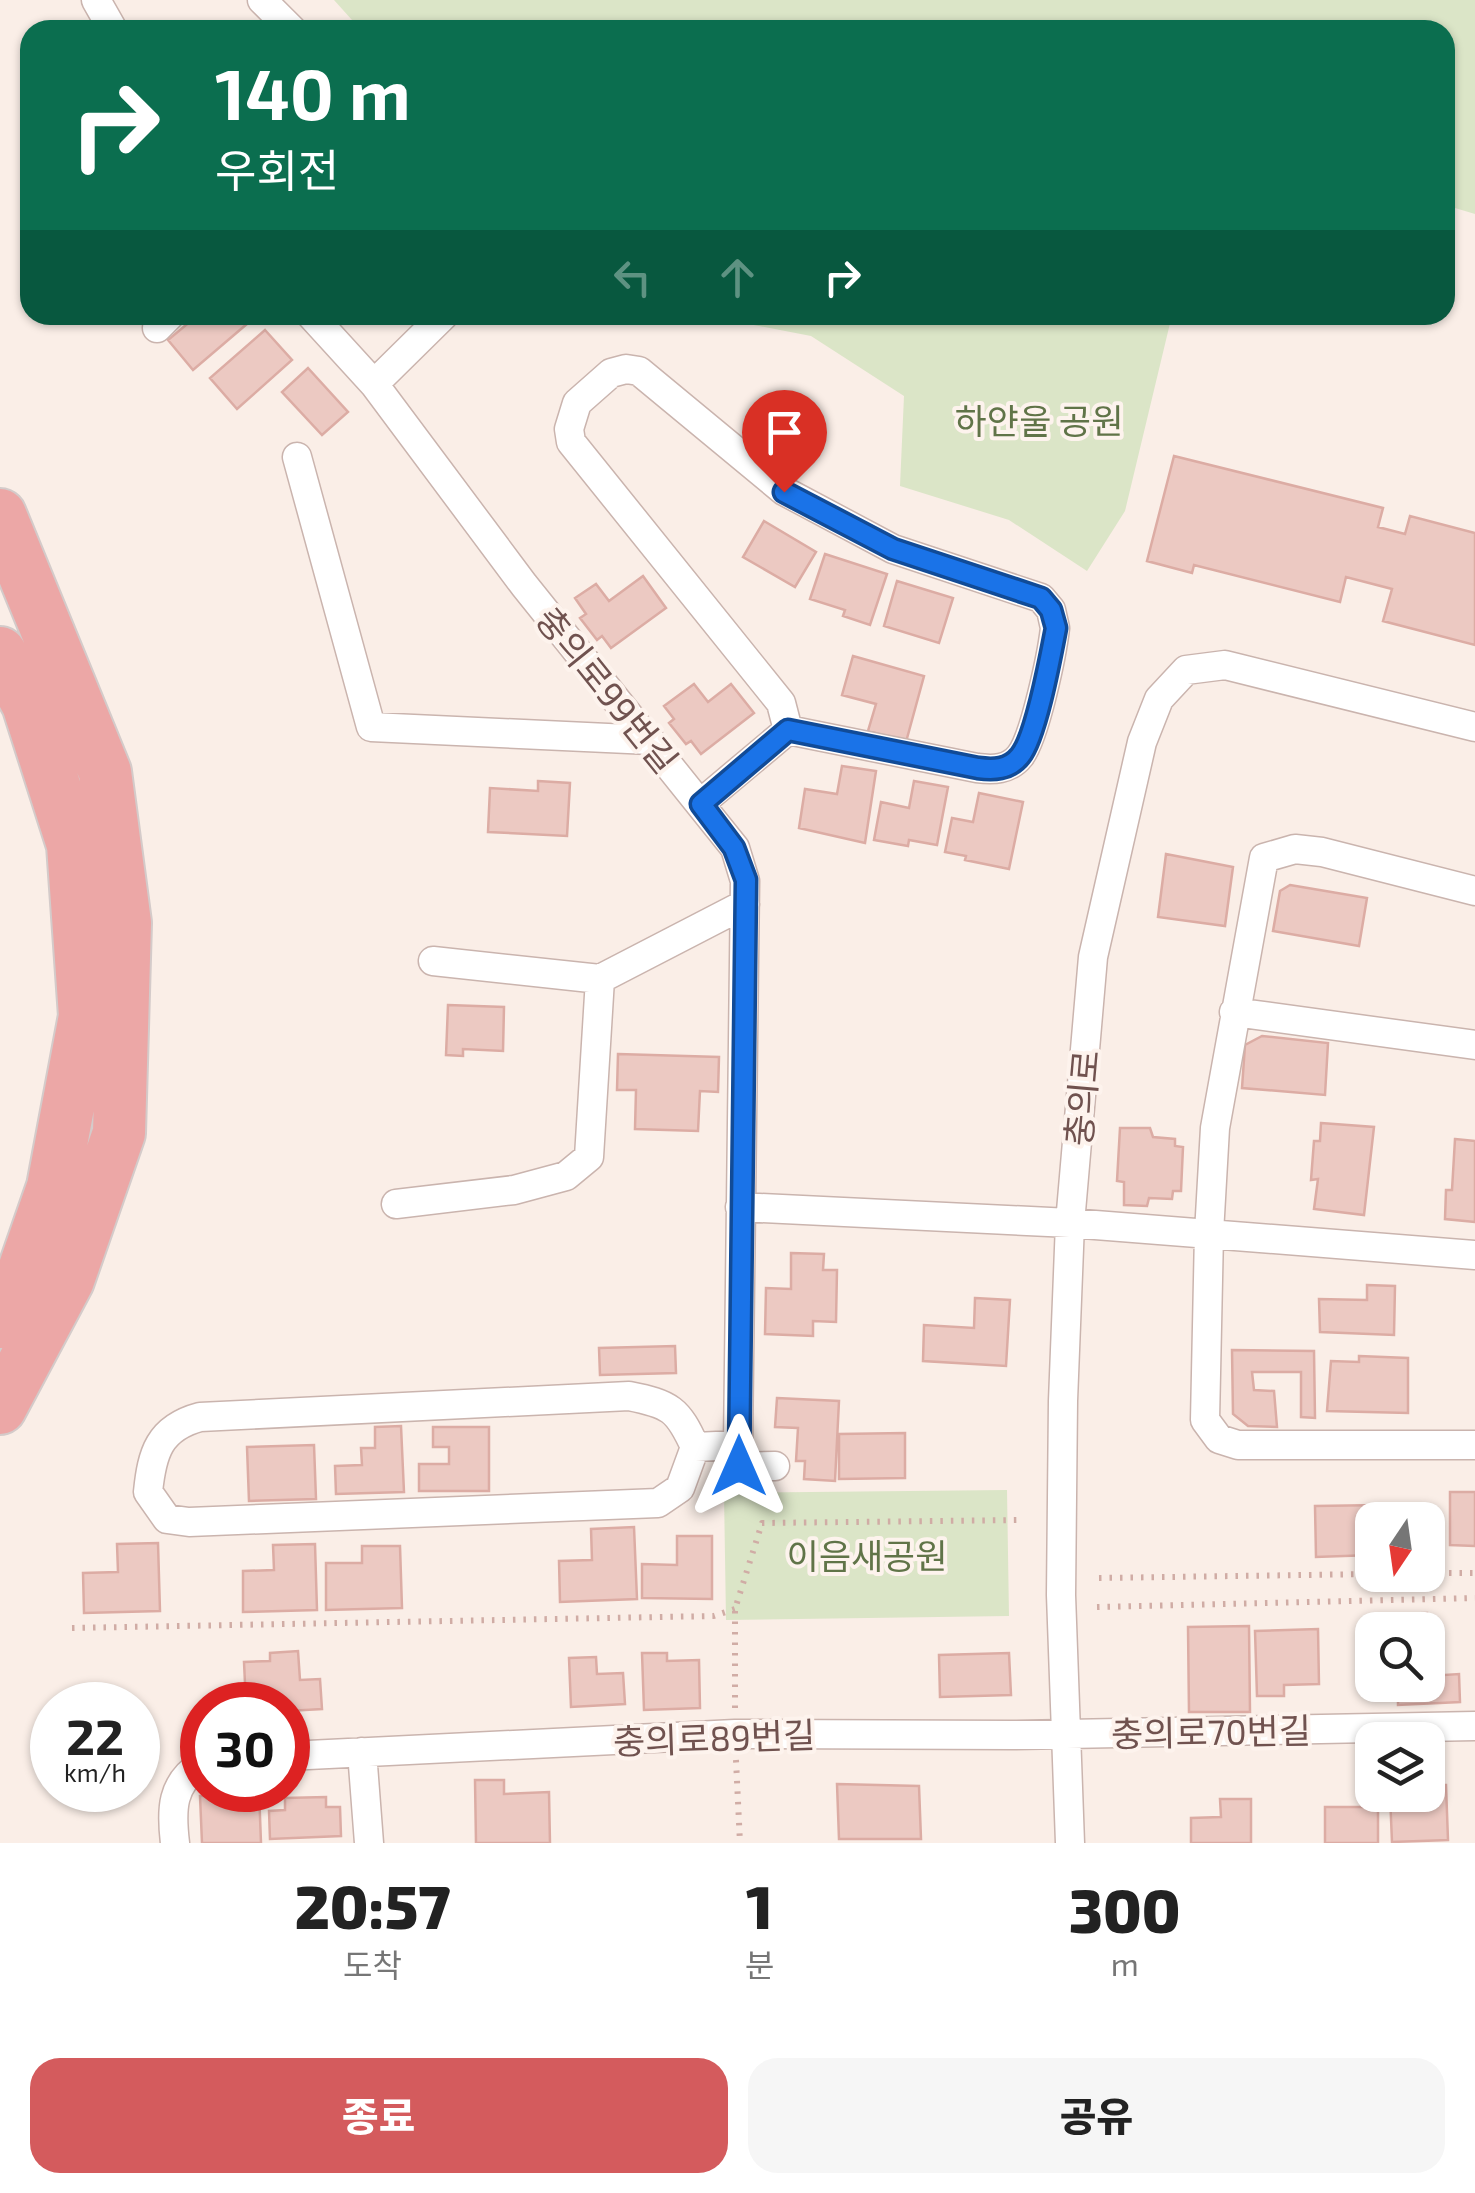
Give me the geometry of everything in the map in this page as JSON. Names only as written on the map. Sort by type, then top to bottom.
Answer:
[{"type":"highway","points":[[0,515],[105,772],[125,924],[119,1133],[68,1280],[0,1408]]},
{"type":"highway","points":[[0,653],[28,704],[74,845],[84,1016],[53,1187],[16,1293],[0,1322]]},
{"type":"street","points":[[262,0],[282,20]]},
{"type":"street","name":"충의로99번길","points":[[319,325],[374,384],[524,586],[701,804],[734,848],[746,880],[738,1445]]},
{"type":"street","points":[[374,384],[434,325]]},
{"type":"street","points":[[626,368],[652,380],[784,492],[893,549],[1041,598],[1051,610],[1056,628],[1029,738],[1021,756],[1010,765],[994,770],[978,768],[788,730],[782,703],[571,442],[569,429],[577,403],[611,373],[626,368]]},
{"type":"street","points":[[297,457],[371,727],[650,740]]},
{"type":"street","name":"충의로","points":[[1070,1843],[1061,1567],[1070,1223],[1094,957],[1142,742],[1158,699],[1186,670],[1224,665],[1475,727]]},
{"type":"street","points":[[701,804],[788,730]]},
{"type":"street","points":[[1475,891],[1322,852],[1295,849],[1264,858],[1215,1128],[1205,1420],[1219,1439],[1238,1444],[1475,1444]]},
{"type":"street","points":[[433,961],[600,979],[745,904]]},
{"type":"street","points":[[396,1204],[514,1190],[566,1176],[590,1156],[600,979]]},
{"type":"street","points":[[1234,1012],[1475,1046]]},
{"type":"street","points":[[740,1206],[1070,1223],[1475,1254]]},
{"type":"street","points":[[629,1396],[674,1410],[696,1448],[680,1488],[658,1504],[189,1522],[166,1519],[148,1492],[162,1438],[180,1422],[200,1417],[629,1396]]},
{"type":"street","points":[[696,1448],[738,1445],[739,1466],[774,1466]]},
{"type":"street","name":"충의로70번길","points":[[1066,1734],[1475,1726]]},
{"type":"street","name":"충의로89번길","points":[[310,1755],[736,1734],[1066,1734]]},
{"type":"street","points":[[362,1752],[369,1843]]},
{"type":"street","points":[[174,1843],[171,1811],[180,1785]]},
{"type":"path","points":[[740,1843],[734,1610],[762,1523],[1022,1520]]},
{"type":"path","points":[[1445,1574],[1475,1573]]},
{"type":"path","points":[[1098,1578],[1355,1574]]},
{"type":"path","points":[[1098,1607],[1475,1598]]},
{"type":"path","points":[[72,1628],[714,1616],[734,1610]]},
{"type":"green space","points":[[334,0],[1475,0],[1475,214],[1455,208],[1455,20],[352,20]]},
{"type":"green space","name":"하얀울 공원","points":[[754,325],[1170,325],[1125,511],[1087,571],[1009,520],[900,486],[904,396],[811,336]]},
{"type":"green space","name":"이음새공원","points":[[1007,1490],[1009,1616],[726,1620],[724,1493]]},
{"type":"building","points":[[186,325],[246,325],[193,370],[168,340]]},
{"type":"building","points":[[265,330],[292,360],[237,409],[210,378]]},
{"type":"building","points":[[308,368],[348,412],[322,435],[282,392]]},
{"type":"building","points":[[1174,456],[1383,508],[1378,527],[1405,534],[1410,516],[1475,533],[1475,645],[1383,621],[1392,589],[1346,577],[1340,602],[1194,565],[1192,573],[1147,561]]},
{"type":"building","points":[[764,521],[816,552],[795,587],[743,557]]},
{"type":"building","points":[[825,554],[887,574],[870,625],[843,616],[845,610],[810,599]]},
{"type":"building","points":[[643,576],[666,608],[611,648],[602,636],[597,640],[580,618],[586,614],[575,598],[596,584],[609,601]]},
{"type":"building","points":[[897,581],[953,598],[939,643],[884,626]]},
{"type":"building","points":[[853,656],[924,676],[906,742],[868,731],[876,704],[842,695]]},
{"type":"building","points":[[694,684],[708,702],[731,684],[754,713],[701,754],[691,741],[686,744],[669,723],[674,719],[664,706]]},
{"type":"building","points":[[842,766],[876,771],[865,843],[799,828],[805,789],[837,794]]},
{"type":"building","points":[[538,781],[570,783],[567,836],[488,832],[490,788],[538,791]]},
{"type":"building","points":[[914,781],[948,787],[937,845],[909,840],[908,846],[874,840],[881,802],[909,808]]},
{"type":"building","points":[[979,793],[1023,802],[1009,869],[945,852],[952,818],[973,822]]},
{"type":"building","points":[[1166,854],[1233,867],[1225,926],[1158,917]]},
{"type":"building","points":[[1290,885],[1367,898],[1359,946],[1273,931],[1280,891]]},
{"type":"building","points":[[448,1005],[504,1007],[503,1051],[463,1049],[463,1056],[446,1055]]},
{"type":"building","points":[[1262,1036],[1328,1043],[1325,1095],[1242,1088],[1245,1045]]},
{"type":"building","points":[[618,1054],[719,1057],[718,1092],[700,1091],[698,1131],[635,1129],[636,1090],[617,1090]]},
{"type":"building","points":[[1321,1123],[1374,1127],[1364,1215],[1314,1209],[1318,1179],[1311,1180],[1314,1141],[1320,1141]]},
{"type":"building","points":[[1120,1128],[1150,1128],[1153,1137],[1175,1139],[1175,1146],[1183,1147],[1181,1191],[1173,1191],[1172,1199],[1149,1198],[1147,1206],[1124,1205],[1124,1182],[1117,1181]]},
{"type":"building","points":[[1455,1139],[1475,1141],[1475,1222],[1445,1219],[1446,1190],[1452,1190]]},
{"type":"building","points":[[791,1253],[824,1254],[823,1270],[837,1270],[836,1322],[813,1321],[813,1336],[765,1334],[766,1288],[791,1289]]},
{"type":"building","points":[[1367,1285],[1395,1286],[1394,1335],[1320,1332],[1319,1299],[1367,1300]]},
{"type":"building","points":[[975,1298],[1010,1300],[1006,1366],[923,1361],[924,1325],[974,1328]]},
{"type":"building","points":[[675,1346],[676,1373],[600,1375],[599,1348]]},
{"type":"building","points":[[1232,1350],[1314,1351],[1315,1418],[1301,1417],[1301,1372],[1252,1372],[1254,1390],[1274,1391],[1277,1427],[1248,1426],[1233,1414]]},
{"type":"building","points":[[1359,1356],[1408,1358],[1408,1413],[1327,1411],[1331,1361],[1359,1362]]},
{"type":"building","points":[[777,1398],[839,1401],[835,1481],[804,1479],[805,1461],[796,1461],[798,1428],[775,1427]]},
{"type":"building","points":[[401,1426],[404,1492],[336,1494],[335,1466],[362,1465],[361,1448],[375,1448],[375,1427]]},
{"type":"building","points":[[433,1427],[489,1427],[489,1491],[419,1491],[419,1464],[449,1464],[449,1447],[433,1447]]},
{"type":"building","points":[[905,1433],[905,1478],[839,1479],[839,1434]]},
{"type":"building","points":[[314,1445],[316,1499],[249,1501],[247,1447]]},
{"type":"building","points":[[1450,1492],[1475,1492],[1475,1546],[1450,1545]]},
{"type":"building","points":[[1355,1505],[1355,1556],[1316,1557],[1315,1506]]},
{"type":"building","points":[[634,1527],[637,1599],[560,1602],[559,1561],[592,1560],[591,1529]]},
{"type":"building","points":[[677,1536],[712,1536],[712,1599],[642,1598],[642,1564],[677,1565]]},
{"type":"building","points":[[158,1543],[160,1611],[84,1613],[83,1573],[118,1572],[117,1544]]},
{"type":"building","points":[[315,1544],[317,1610],[243,1612],[243,1571],[274,1570],[273,1545]]},
{"type":"building","points":[[362,1546],[400,1546],[402,1608],[326,1610],[326,1563],[362,1563]]},
{"type":"building","points":[[1249,1626],[1250,1712],[1189,1712],[1188,1627]]},
{"type":"building","points":[[1318,1629],[1319,1684],[1284,1685],[1284,1696],[1257,1696],[1255,1631]]},
{"type":"building","points":[[298,1651],[300,1680],[320,1679],[322,1709],[310,1710],[310,1682],[245,1682],[244,1662],[270,1661],[270,1653]]},
{"type":"building","points":[[642,1653],[667,1653],[667,1661],[699,1660],[700,1708],[644,1710]]},
{"type":"building","points":[[1009,1653],[1011,1695],[940,1697],[939,1655]]},
{"type":"building","points":[[596,1657],[597,1674],[623,1673],[625,1704],[571,1707],[569,1658]]},
{"type":"building","points":[[1459,1674],[1460,1702],[1398,1705],[1445,1702],[1445,1675]]},
{"type":"building","points":[[475,1780],[504,1780],[504,1794],[549,1792],[550,1843],[476,1843]]},
{"type":"building","points":[[837,1784],[919,1786],[921,1839],[839,1839]]},
{"type":"building","points":[[1446,1785],[1448,1840],[1392,1842],[1391,1812],[1445,1812]]},
{"type":"building","points":[[310,1797],[326,1797],[326,1807],[340,1807],[341,1836],[270,1839],[269,1812],[310,1812]]},
{"type":"building","points":[[1220,1799],[1251,1799],[1251,1843],[1191,1843],[1191,1818],[1221,1817]]},
{"type":"building","points":[[1325,1807],[1378,1812],[1378,1843],[1325,1843]]},
{"type":"building","points":[[201,1812],[260,1812],[261,1843],[202,1843]]},
{"type":"route","points":[[739,1466],[746,880],[734,848],[701,804],[788,730],[978,768],[994,770],[1010,765],[1021,756],[1029,738],[1056,628],[1051,610],[1041,598],[893,549],[784,492]]}]
